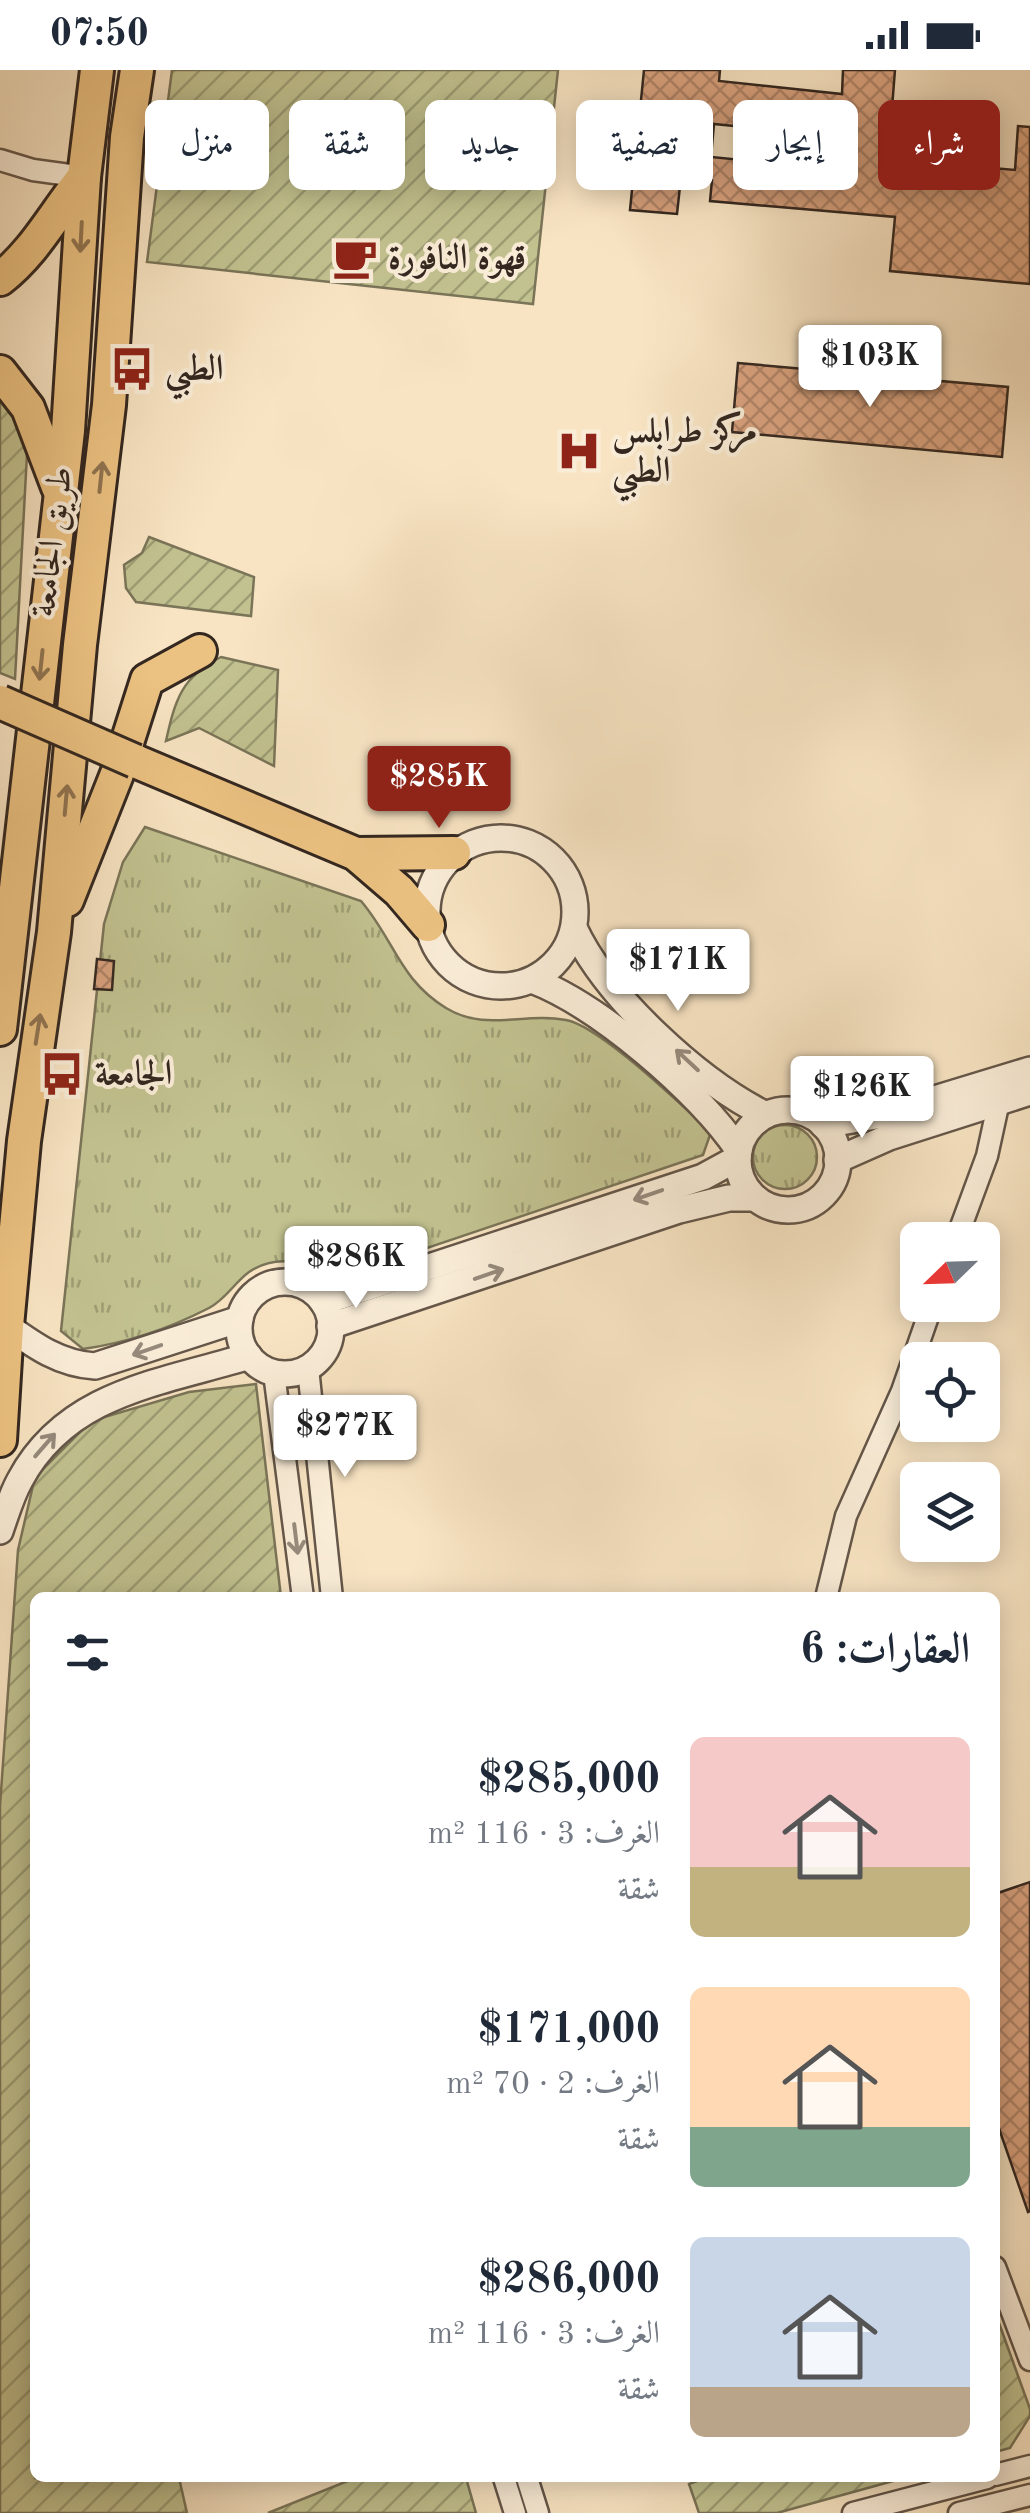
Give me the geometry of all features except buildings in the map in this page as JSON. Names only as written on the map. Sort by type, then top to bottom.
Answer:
[{"type":"highway","name":"طريق الجامعة","points":[[0,1028],[76,334],[84,178],[96,70]]},
{"type":"highway","name":"طريق الجامعة","points":[[0,1440],[6,1326],[26,1121],[54,932],[80,645],[109,406],[127,137],[136,70]]},
{"type":"highway","points":[[0,279],[21,262],[84,178]]},
{"type":"highway","points":[[0,372],[36,423],[60,493]]},
{"type":"highway","points":[[54,932],[117,774],[146,680],[200,651]]},
{"type":"highway","points":[[0,702],[356,854],[399,890],[428,926]]},
{"type":"highway","points":[[356,854],[454,854]]},
{"type":"street","points":[[0,160],[84,178]]},
{"type":"street","points":[[491,838],[512,838],[549,854],[563,869],[576,908],[574,928],[559,959],[532,980],[514,986],[494,986],[459,973],[434,944],[428,926],[431,886],[440,868],[454,854],[491,838]]},
{"type":"street","points":[[574,928],[588,958],[622,999],[722,1092],[766,1116]]},
{"type":"street","points":[[532,980],[560,991],[600,1016],[708,1112],[738,1154]]},
{"type":"street","points":[[823,1125],[882,1115],[1030,1070]]},
{"type":"street","points":[[838,1160],[889,1136],[1030,1092]]},
{"type":"street","points":[[963,1222],[987,1156],[999,1101]]},
{"type":"street","points":[[326,1314],[729,1198],[754,1198],[780,1210],[808,1206],[830,1188],[838,1160],[834,1142],[823,1125],[796,1111],[766,1116],[748,1130],[738,1154],[740,1173],[754,1198]]},
{"type":"street","points":[[326,1314],[703,1177],[738,1154]]},
{"type":"street","points":[[276,1283],[302,1286],[326,1314],[325,1350],[308,1368],[291,1374],[264,1369],[249,1356],[240,1339],[240,1319],[252,1296],[276,1283]]},
{"type":"street","points":[[6,1326],[50,1355],[74,1364],[96,1366],[240,1319]]},
{"type":"street","points":[[827,1592],[846,1516],[902,1391],[926,1322]]},
{"type":"street","points":[[0,1531],[18,1482],[46,1441],[74,1416],[100,1402],[249,1356]]},
{"type":"street","points":[[308,1368],[331,1592]]},
{"type":"street","points":[[274,1372],[302,1592]]},
{"type":"street","points":[[1000,2280],[1030,2360]]},
{"type":"street","points":[[1000,2474],[1030,2466]]},
{"type":"street","points":[[505,2482],[515,2513]]},
{"type":"street","points":[[528,2482],[538,2513]]},
{"type":"street","points":[[853,2513],[972,2482]]},
{"type":"street","points":[[959,2513],[1030,2495]]},
{"type":"green space","points":[[172,70],[558,70],[555,100],[425,100],[425,190],[545,190],[533,304],[147,262],[156,190],[269,190],[269,100],[168,100]]},
{"type":"green space","points":[[0,386],[17,409],[27,454],[15,679],[0,673]]},
{"type":"green space","points":[[149,537],[254,577],[251,616],[136,602],[126,588],[124,565],[142,553]]},
{"type":"green space","points":[[221,657],[278,670],[274,766],[199,728],[166,741],[182,691],[197,672]]},
{"type":"green space","points":[[145,827],[361,901],[418,985],[461,1015],[490,1020],[550,1018],[581,1025],[640,1068],[711,1132],[703,1155],[338,1278],[305,1264],[271,1262],[249,1272],[220,1300],[194,1315],[131,1339],[83,1349],[61,1331],[104,924],[123,862]]},
{"type":"green space","points":[[785,1125],[807,1135],[817,1157],[807,1179],[785,1189],[763,1179],[753,1157],[763,1135]]},
{"type":"green space","points":[[256,1384],[280,1592],[30,1592],[30,2482],[180,2482],[187,2513],[0,2513],[0,1806],[18,1550],[35,1477],[91,1421],[189,1392]]},
{"type":"green space","points":[[1000,2326],[1030,2409],[1030,2416],[1010,2448],[1000,2451]]},
{"type":"green space","points":[[345,2482],[467,2482],[476,2513],[268,2513]]},
{"type":"green space","points":[[889,2482],[777,2513],[699,2513],[689,2484]]},
{"type":"place","name":"قهوة النافورة","points":[[355,258]]},
{"type":"place","name":"الطبي","points":[[132,369]]},
{"type":"place","name":"مركز طرابلس الطبي","points":[[579,451]]},
{"type":"place","name":"الجامعة","points":[[62,1074]]}]
